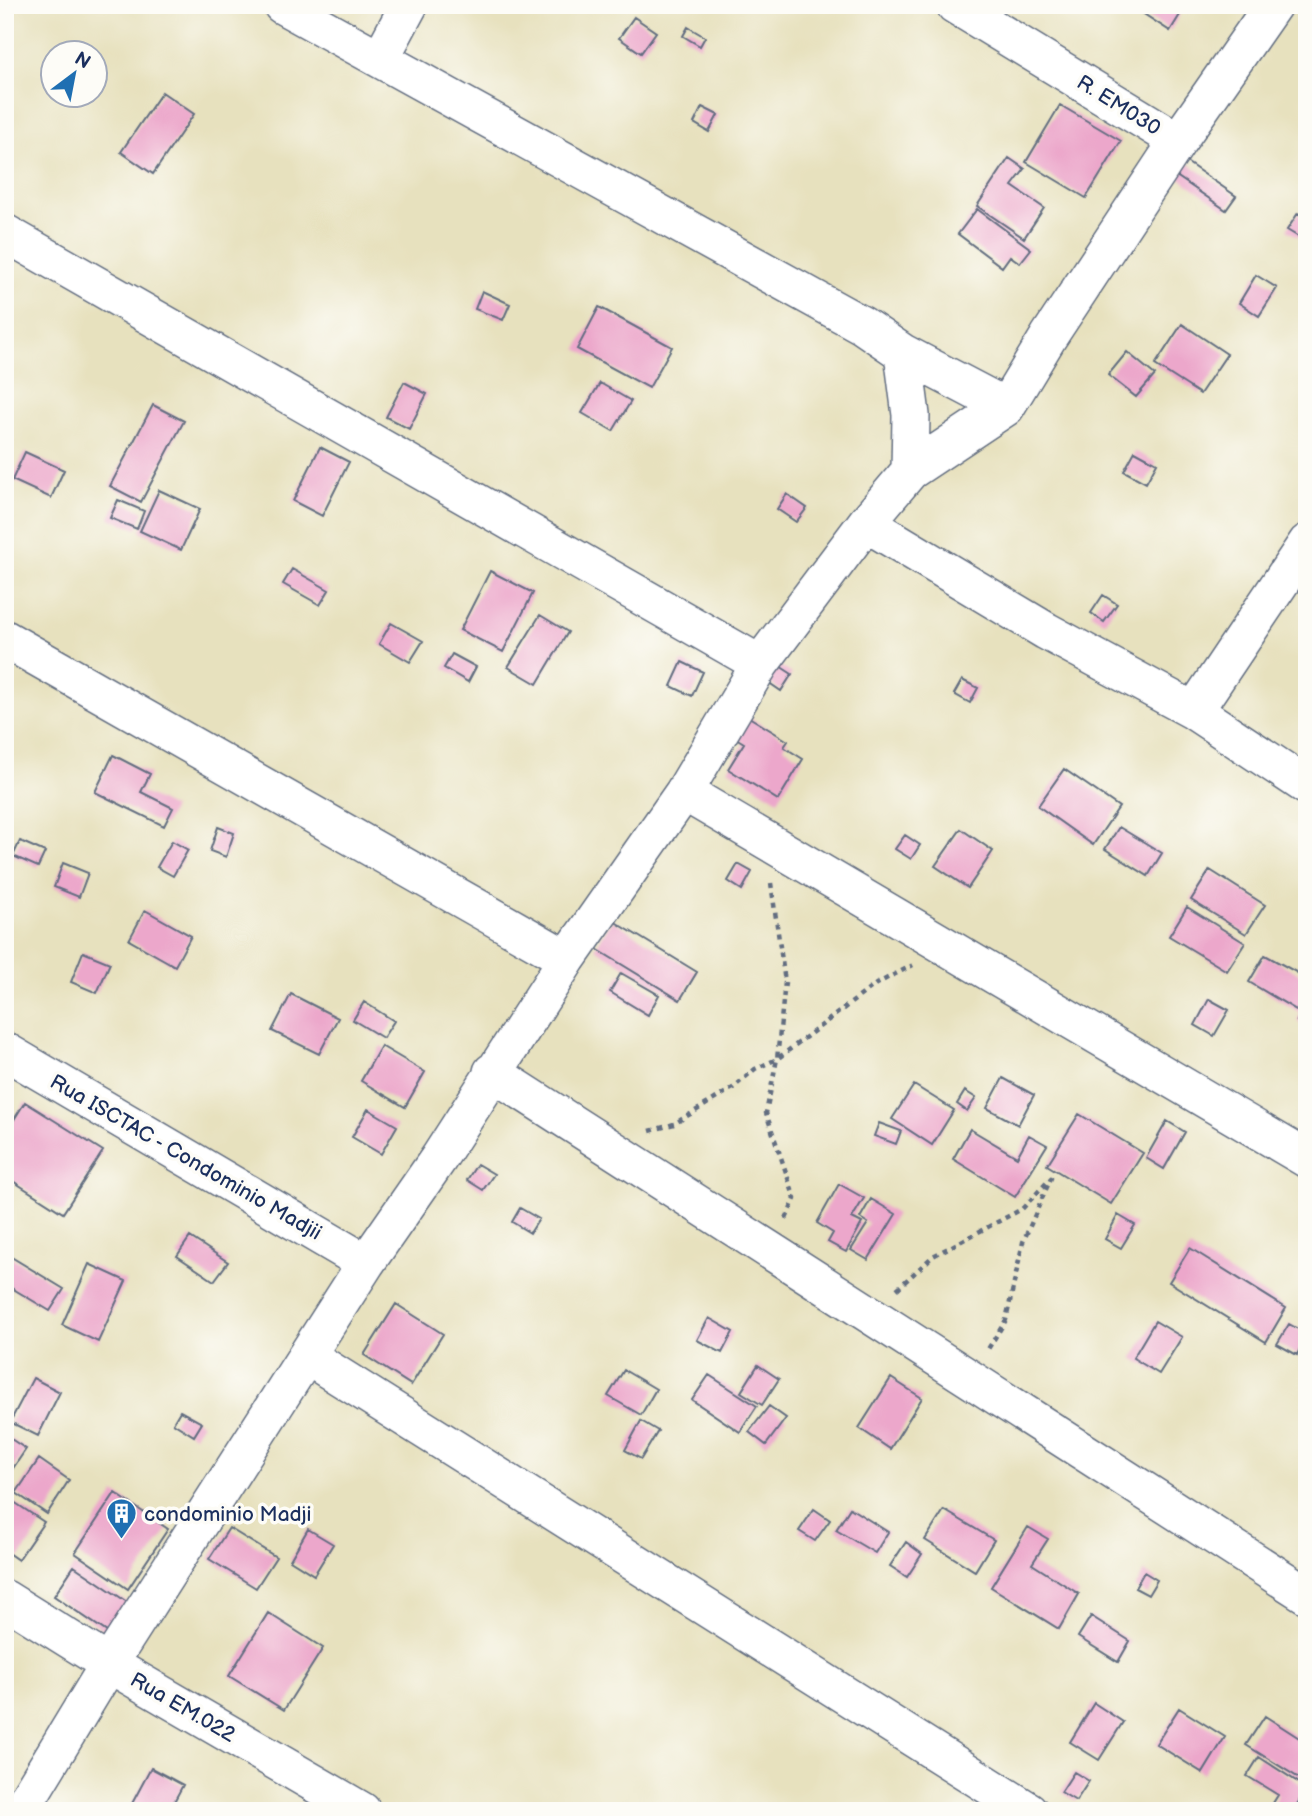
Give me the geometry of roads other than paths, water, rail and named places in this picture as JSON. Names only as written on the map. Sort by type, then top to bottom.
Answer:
[{"type":"street","points":[[282,5],[862,325],[903,353],[1006,407]]},
{"type":"street","points":[[380,59],[409,5]]},
{"type":"street","name":"R. EM030","points":[[955,5],[1178,141],[1273,5]]},
{"type":"street","points":[[20,1811],[109,1664],[366,1263],[439,1158],[567,959],[684,792],[760,664],[866,523],[910,471],[1006,407],[1049,336],[1178,141]]},
{"type":"street","points":[[5,233],[760,664]]},
{"type":"street","points":[[903,353],[911,415],[910,471]]},
{"type":"street","points":[[866,523],[1046,631],[1194,711],[1307,786]]},
{"type":"street","points":[[1194,711],[1307,542]]},
{"type":"street","points":[[5,639],[567,959]]},
{"type":"street","points":[[684,792],[1307,1159]]},
{"type":"street","name":"Rua ISCTAC - Condominio Madjii","points":[[5,1051],[366,1263]]},
{"type":"street","points":[[492,1072],[1307,1595]]},
{"type":"street","points":[[307,1356],[1029,1811]]},
{"type":"street","name":"Rua EM.022","points":[[5,1599],[109,1664],[362,1811]]},
{"type":"place","name":"condominio Madji","points":[[121,1541]]}]
